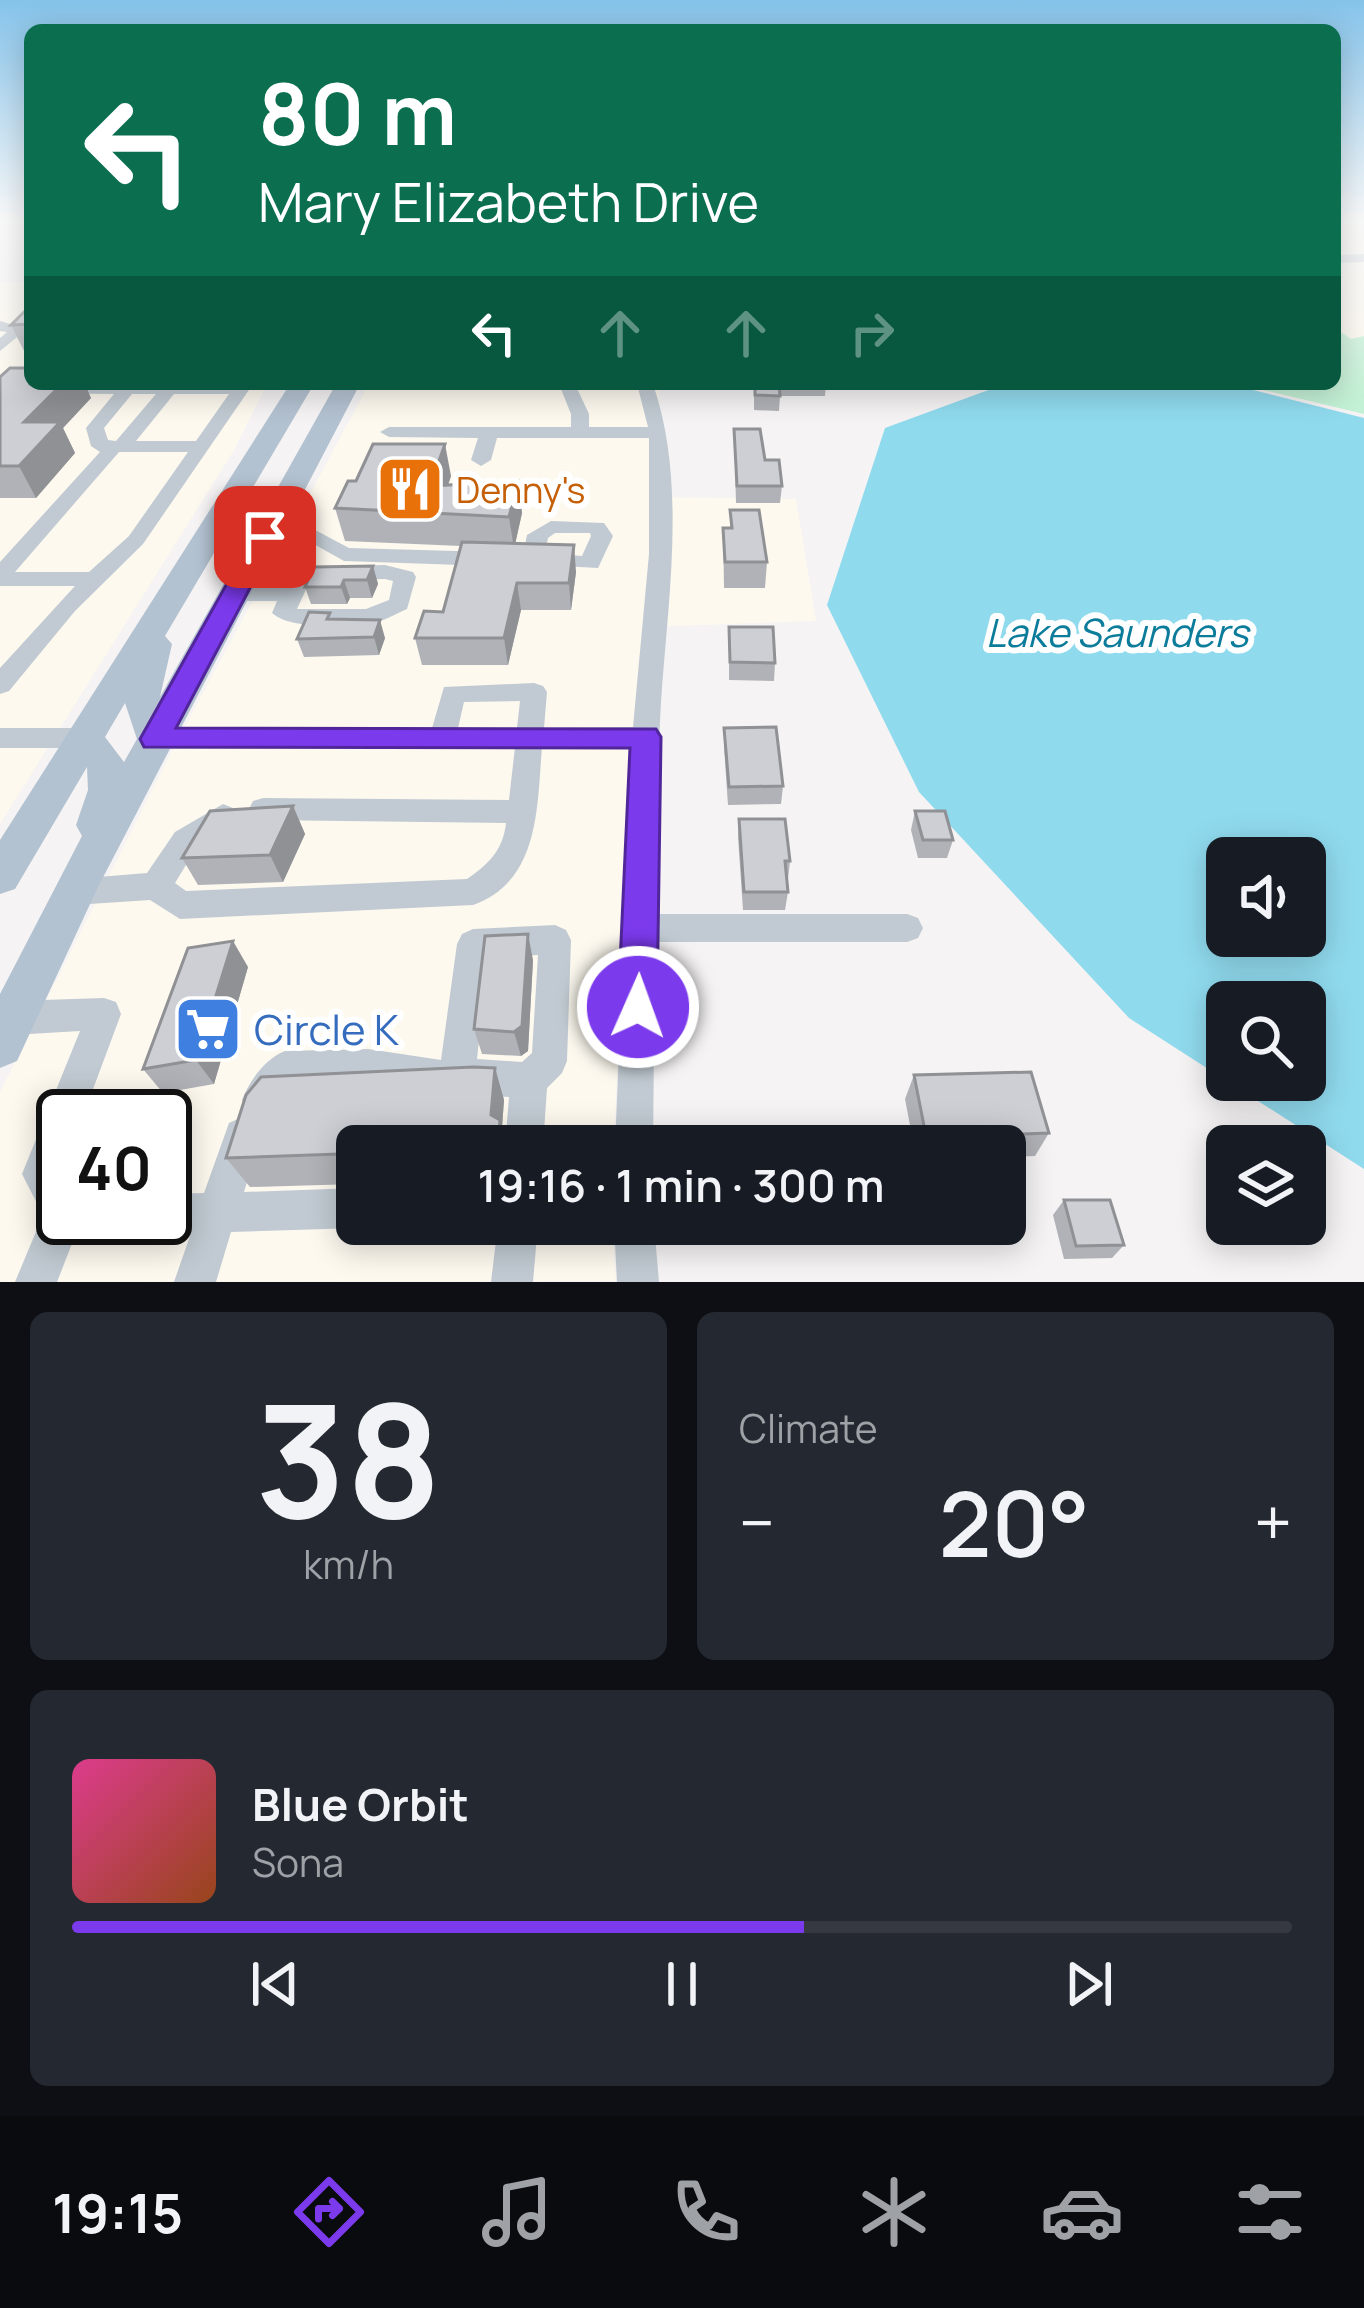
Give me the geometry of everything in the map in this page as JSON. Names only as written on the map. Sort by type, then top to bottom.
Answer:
[{"type":"main road","points":[[0,876],[298,390]]},
{"type":"main road","points":[[6,1031],[77,885],[345,390]]},
{"type":"main road","points":[[155,739],[142,719],[140,699],[166,608]]},
{"type":"main road","points":[[77,885],[107,790],[105,760],[83,739]]},
{"type":"street","points":[[0,326],[19,329],[0,346]]},
{"type":"street","points":[[126,390],[94,428],[100,446],[201,447]]},
{"type":"street","points":[[0,577],[168,390]]},
{"type":"street","points":[[0,685],[67,606],[136,540],[240,390]]},
{"type":"street","points":[[570,390],[580,414],[580,433]]},
{"type":"street","points":[[635,1125],[646,737],[655,622],[658,415],[648,390]]},
{"type":"street","points":[[481,460],[489,432]]},
{"type":"street","points":[[389,433],[658,433]]},
{"type":"street","points":[[265,537],[317,537],[344,554],[533,559]]},
{"type":"street","points":[[385,572],[405,577],[399,604],[369,617],[294,617],[284,613],[291,594],[302,574],[385,572]]},
{"type":"street","points":[[0,577],[97,579]]},
{"type":"street","points":[[233,594],[291,594]]},
{"type":"street","points":[[77,885],[156,886],[180,904],[473,892],[500,873],[519,840],[534,692],[453,692],[443,738]]},
{"type":"street","points":[[155,739],[646,737]]},
{"type":"street","points":[[0,738],[83,739]]},
{"type":"street","points":[[156,886],[185,841],[235,811],[521,812]]},
{"type":"street","points":[[640,928],[907,928]]},
{"type":"street","points":[[457,1076],[473,944],[556,940],[549,1061],[529,1080],[526,1125]]},
{"type":"street","points":[[6,1031],[104,1014],[75,1089]]},
{"type":"street","points":[[195,1282],[249,1114],[284,1069],[368,1067],[529,1080]]},
{"type":"street","points":[[192,1214],[336,1209]]},
{"type":"street","points":[[36,1282],[51,1245]]},
{"type":"street","points":[[512,1282],[516,1245]]},
{"type":"street","points":[[635,1245],[638,1282]]},
{"type":"shaded area","points":[[0,282],[24,282],[24,390],[264,390],[234,450],[0,824]]},
{"type":"shaded area","points":[[1341,282],[1364,282],[1364,336],[1351,339],[1341,332]]},
{"type":"shaded area","points":[[366,390],[658,390],[654,497],[796,499],[816,621],[648,627],[643,728],[183,730]]},
{"type":"shaded area","points":[[631,746],[615,1125],[336,1125],[336,1245],[613,1245],[616,1281],[0,1282],[0,1092],[173,749]]},
{"type":"green space","points":[[1341,332],[1351,339],[1364,336],[1364,414],[1264,390],[1341,390]]},
{"type":"water","name":"Lake Saunders","points":[[988,390],[1253,390],[1364,418],[1364,1169],[1326,1145],[1326,1125],[1296,1125],[1258,1101],[1326,1101],[1326,981],[1206,981],[1206,1067],[1129,1018],[919,792],[827,605],[885,428]]},
{"type":"building","points":[[10,368],[24,368],[24,390],[56,390],[24,422],[60,422],[19,466],[0,466],[0,377]]},
{"type":"building","points":[[755,390],[780,390],[780,396],[755,395]]},
{"type":"building","points":[[734,429],[760,429],[765,460],[779,460],[782,486],[737,486]]},
{"type":"building","points":[[373,444],[445,444],[430,486],[518,481],[509,517],[335,508],[348,481],[356,481]]},
{"type":"building","points":[[730,510],[759,510],[767,562],[725,562],[723,528],[732,528]]},
{"type":"building","points":[[462,542],[574,545],[569,583],[517,583],[504,638],[415,638],[424,611],[443,612]]},
{"type":"building","points":[[373,566],[367,580],[344,580],[341,587],[305,587],[314,567]]},
{"type":"building","points":[[309,612],[330,613],[327,619],[380,620],[374,637],[297,639]]},
{"type":"building","points":[[729,627],[773,627],[775,663],[730,662]]},
{"type":"building","points":[[776,727],[783,786],[729,787],[724,728]]},
{"type":"building","points":[[293,806],[270,855],[182,858],[210,811]]},
{"type":"building","points":[[915,811],[945,811],[953,840],[923,840]]},
{"type":"building","points":[[739,819],[785,819],[788,892],[744,892]]},
{"type":"building","points":[[528,934],[522,1026],[514,1032],[474,1029],[485,936]]},
{"type":"building","points":[[233,941],[196,1060],[143,1069],[188,948]]},
{"type":"building","points":[[495,1068],[491,1115],[500,1125],[336,1125],[336,1154],[226,1158],[246,1095],[261,1077]]},
{"type":"building","points":[[1031,1072],[1049,1133],[1026,1134],[1026,1125],[924,1125],[914,1075]]},
{"type":"building","points":[[1064,1200],[1110,1200],[1124,1245],[1076,1246]]},
{"type":"place","name":"Denny's","points":[[410,489]]},
{"type":"place","name":"Circle K","points":[[208,1029]]},
{"type":"route","points":[[265,537],[155,739],[646,737],[638,1007]]}]
